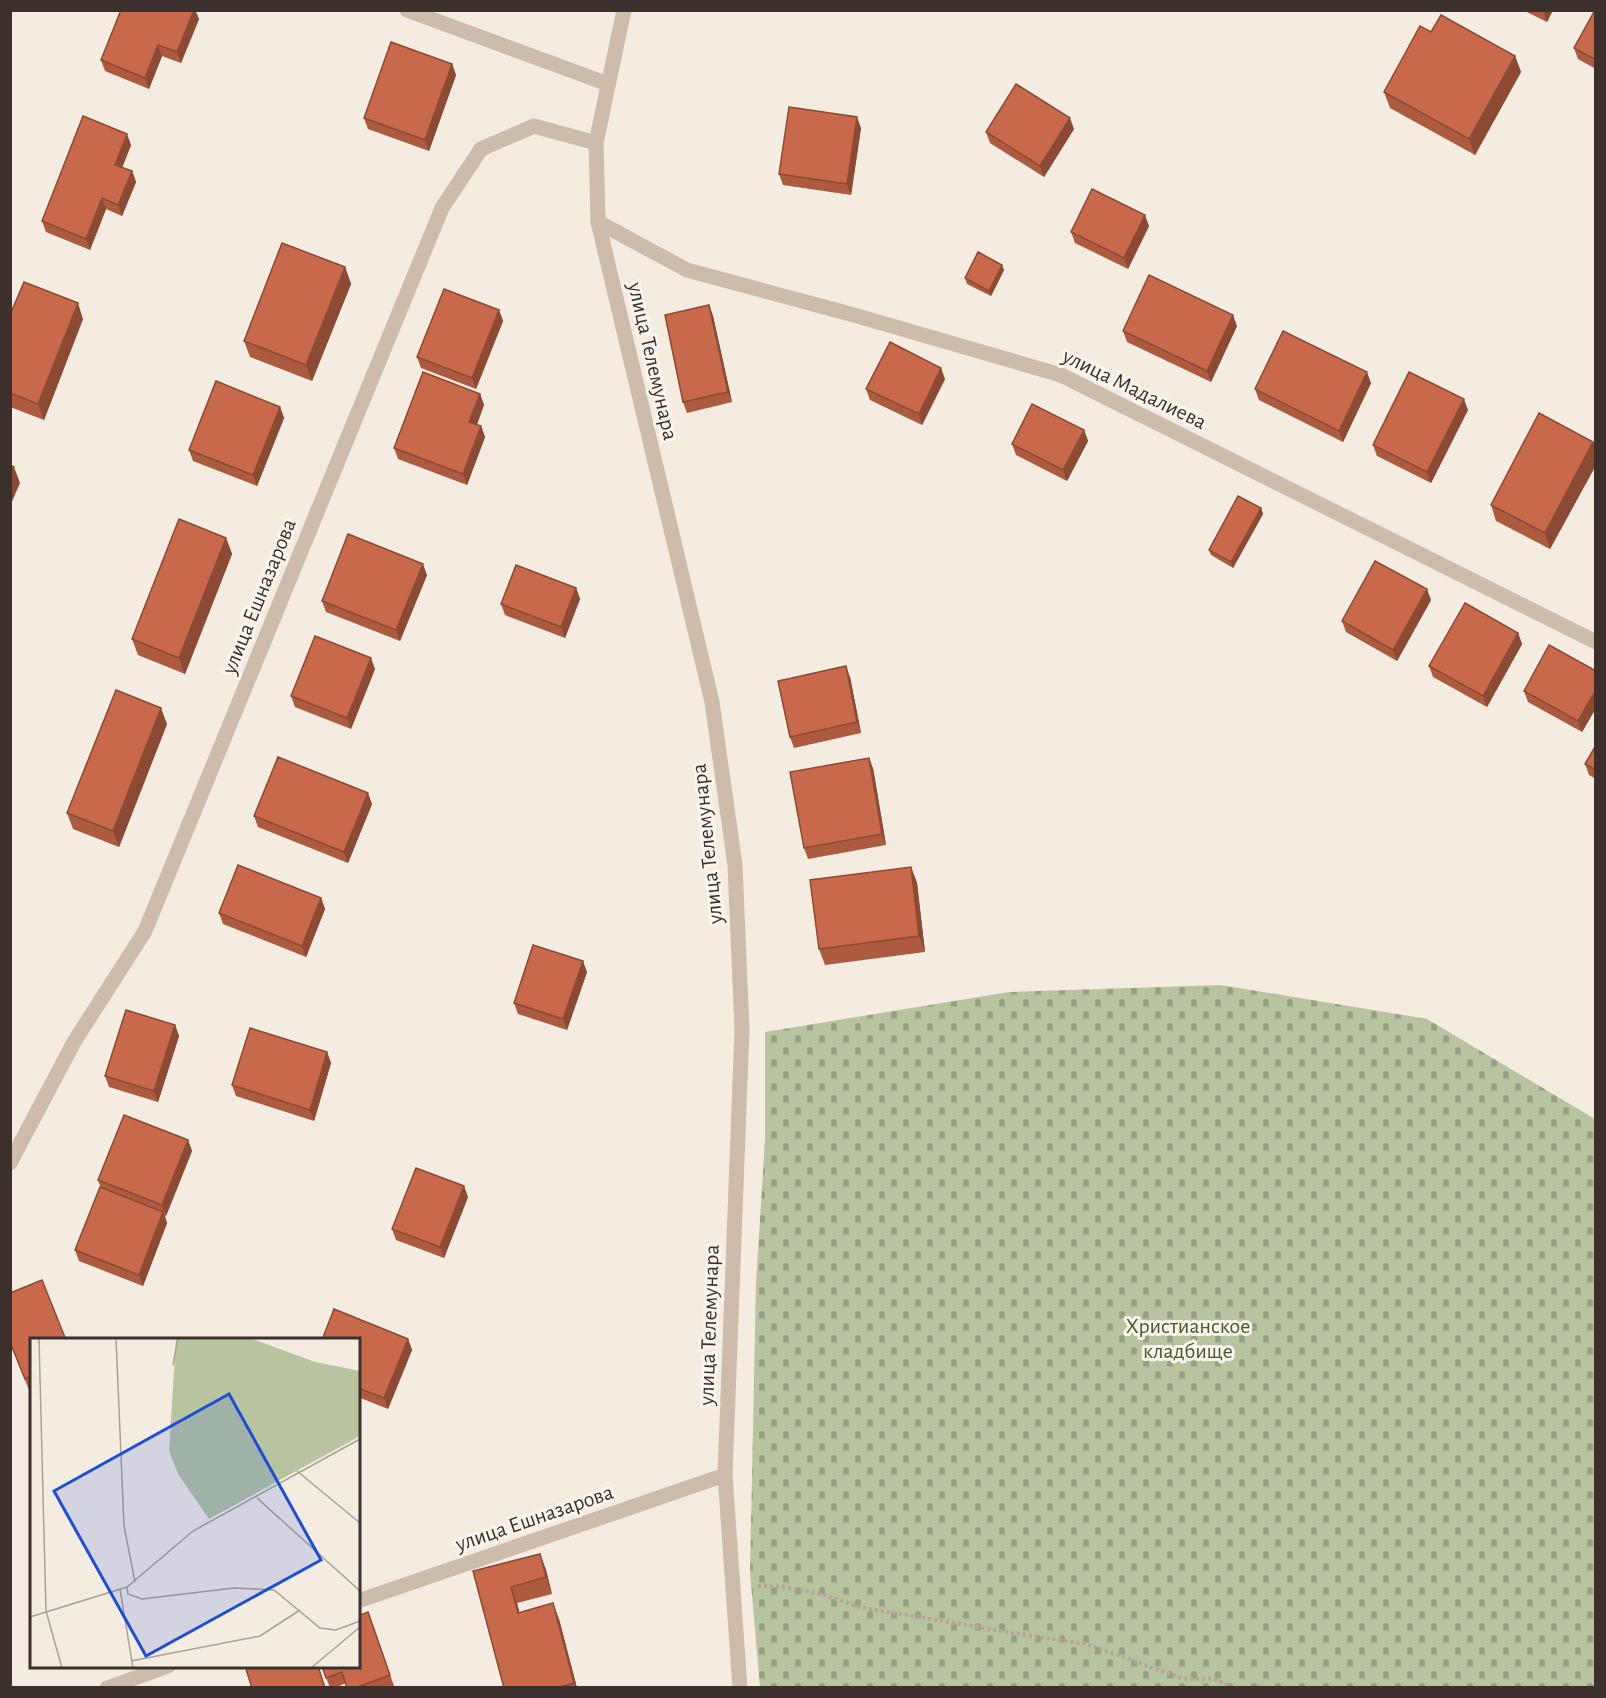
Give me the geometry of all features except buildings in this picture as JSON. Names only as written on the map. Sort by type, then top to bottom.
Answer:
[{"type":"street","points":[[407,10],[608,84]]},
{"type":"street","name":"улица Телемунара","points":[[624,10],[596,143],[598,222],[712,702],[735,865],[742,1029],[725,1475],[740,1688]]},
{"type":"street","name":"улица Ешназарова","points":[[10,1163],[74,1042],[145,931],[442,208],[481,149],[534,126],[596,143]]},
{"type":"street","name":"улица Мадалиева","points":[[598,222],[687,270],[854,315],[1061,375],[1596,642]]},
{"type":"street","name":"улица Ешназарова","points":[[360,1600],[725,1475]]},
{"type":"street","points":[[107,1688],[162,1668]]},
{"type":"path","points":[[749,1586],[783,1587],[821,1594],[859,1607],[1087,1644],[1184,1679],[1214,1679],[1233,1688]]},
{"type":"path","points":[[1257,1688],[1264,1688]]},
{"type":"green space","name":"Христианское кладбище","points":[[1221,985],[1427,1019],[1595,1119],[1595,1687],[760,1687],[750,1572],[756,1283],[765,1140],[765,1032],[1009,992]]}]
